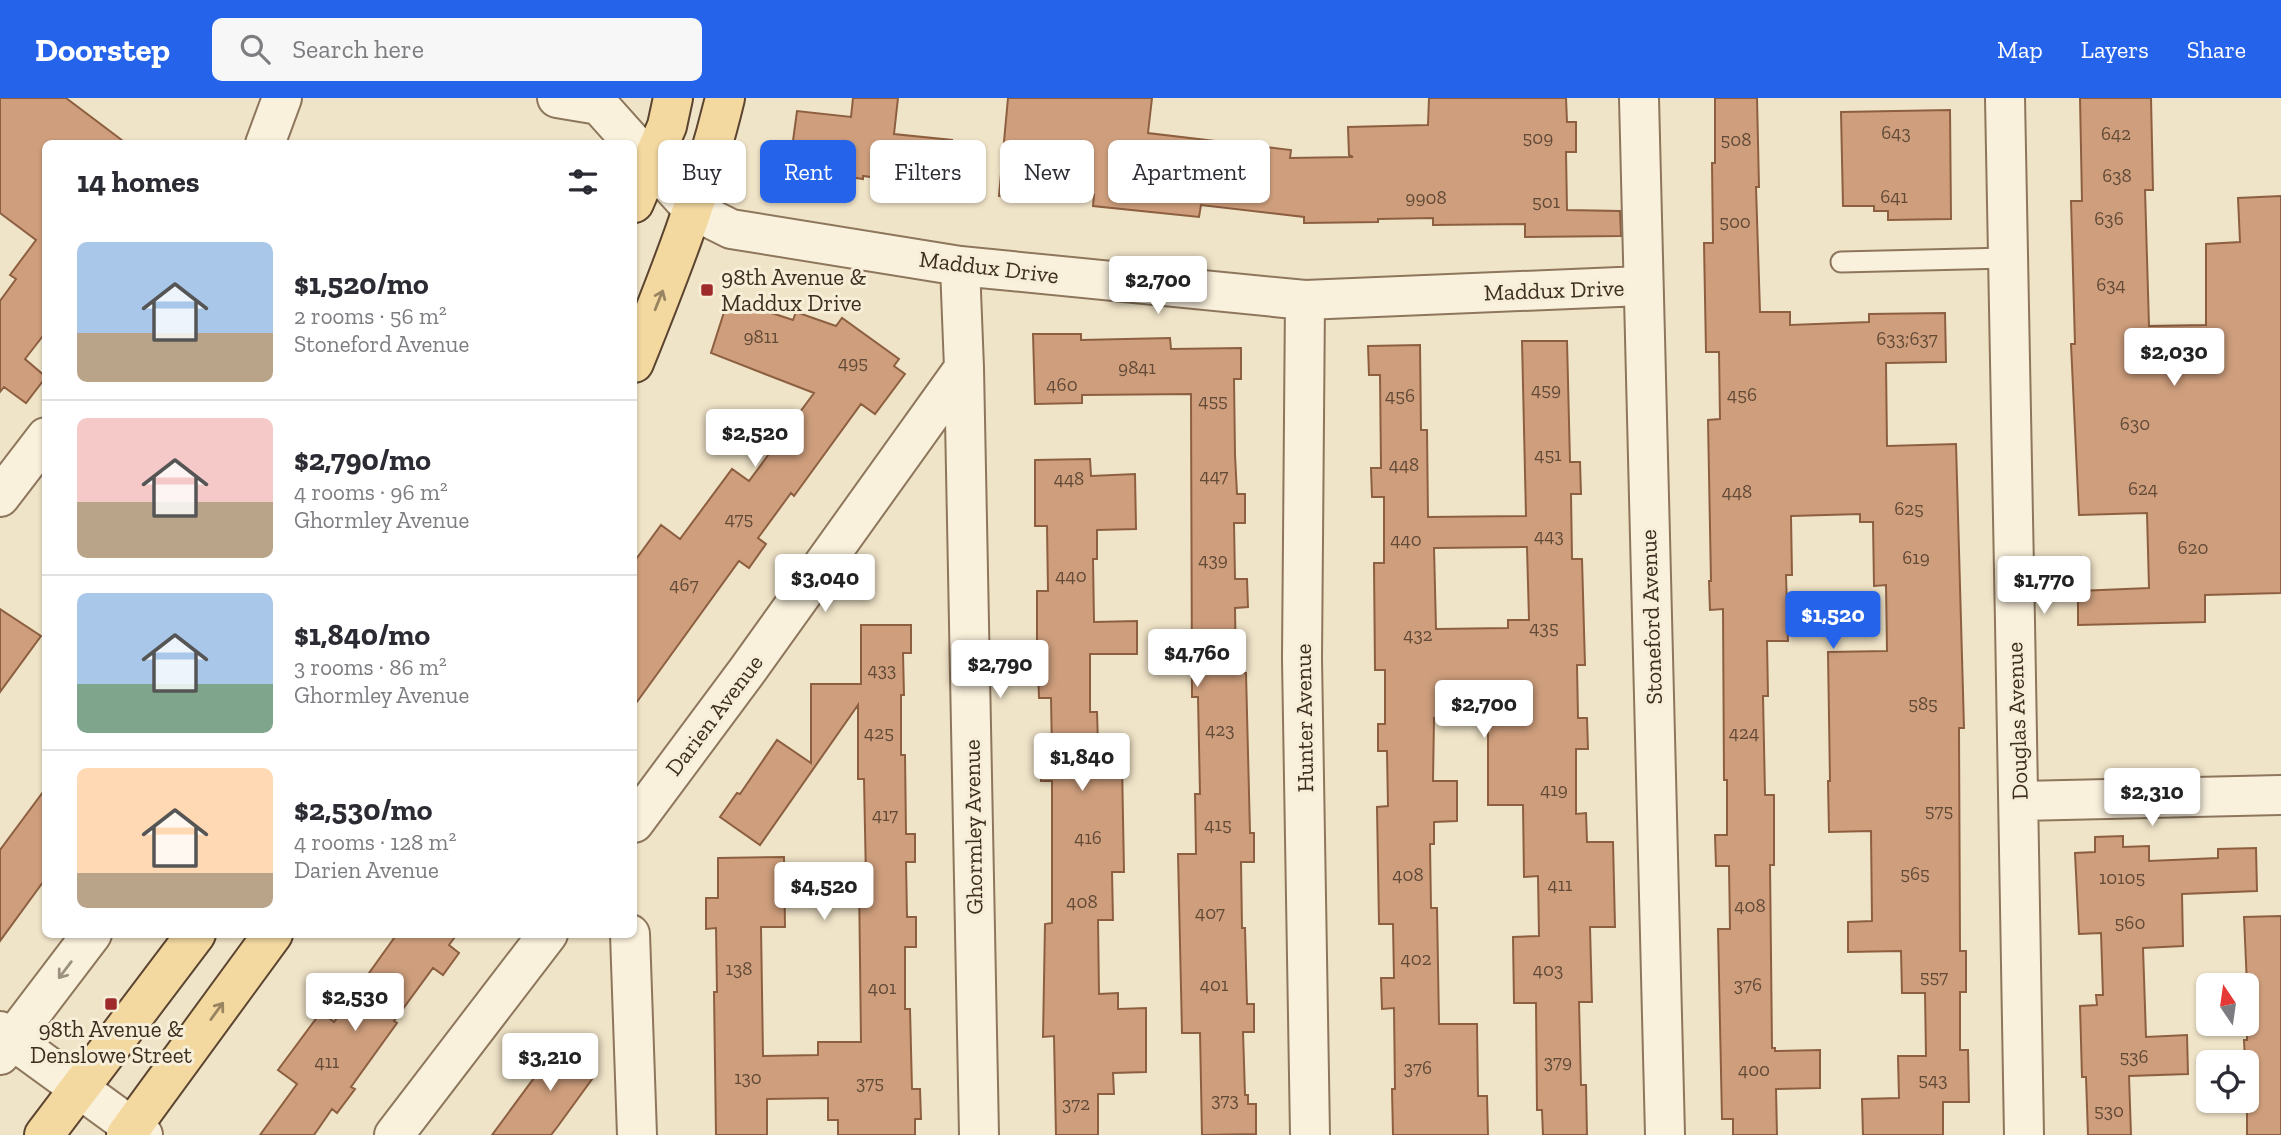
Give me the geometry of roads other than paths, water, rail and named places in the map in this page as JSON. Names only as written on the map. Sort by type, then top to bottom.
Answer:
[{"type":"main road","points":[[637,192],[642,173],[667,125],[673,98]]},
{"type":"main road","points":[[637,355],[693,210],[724,98]]},
{"type":"main road","points":[[44,1135],[193,938]]},
{"type":"main road","points":[[134,1132],[270,938]]},
{"type":"street","points":[[266,140],[282,98]]},
{"type":"street","name":"Maddux Drive","points":[[557,98],[599,105],[621,140]]},
{"type":"street","name":"Stoneford Avenue","points":[[1639,98],[1665,1135]]},
{"type":"street","name":"Douglas Avenue","points":[[2005,98],[2011,514],[2020,801],[2024,1135]]},
{"type":"street","name":"Maddux Drive","points":[[642,173],[693,210],[731,229],[960,266],[1305,300],[1642,286]]},
{"type":"street","name":"Ghormley Avenue","points":[[960,266],[979,1135]]},
{"type":"street","name":"Hunter Avenue","points":[[1305,300],[1302,659],[1310,1135]]},
{"type":"street","name":"Darien Avenue","points":[[637,819],[747,671],[964,368]]},
{"type":"street","points":[[0,497],[42,442]]},
{"type":"street","points":[[2020,801],[2281,795]]},
{"type":"street","points":[[89,938],[4,1041],[79,1087],[134,1132]]},
{"type":"street","points":[[394,1135],[545,938]]},
{"type":"street","points":[[631,938],[637,1135]]},
{"type":"lane","points":[[1840,262],[2007,258]]},
{"type":"place","name":"98th Avenue & Maddux Drive","points":[[707,290]]},
{"type":"place","name":"98th Avenue & Denslowe Street","points":[[111,1004]]}]
